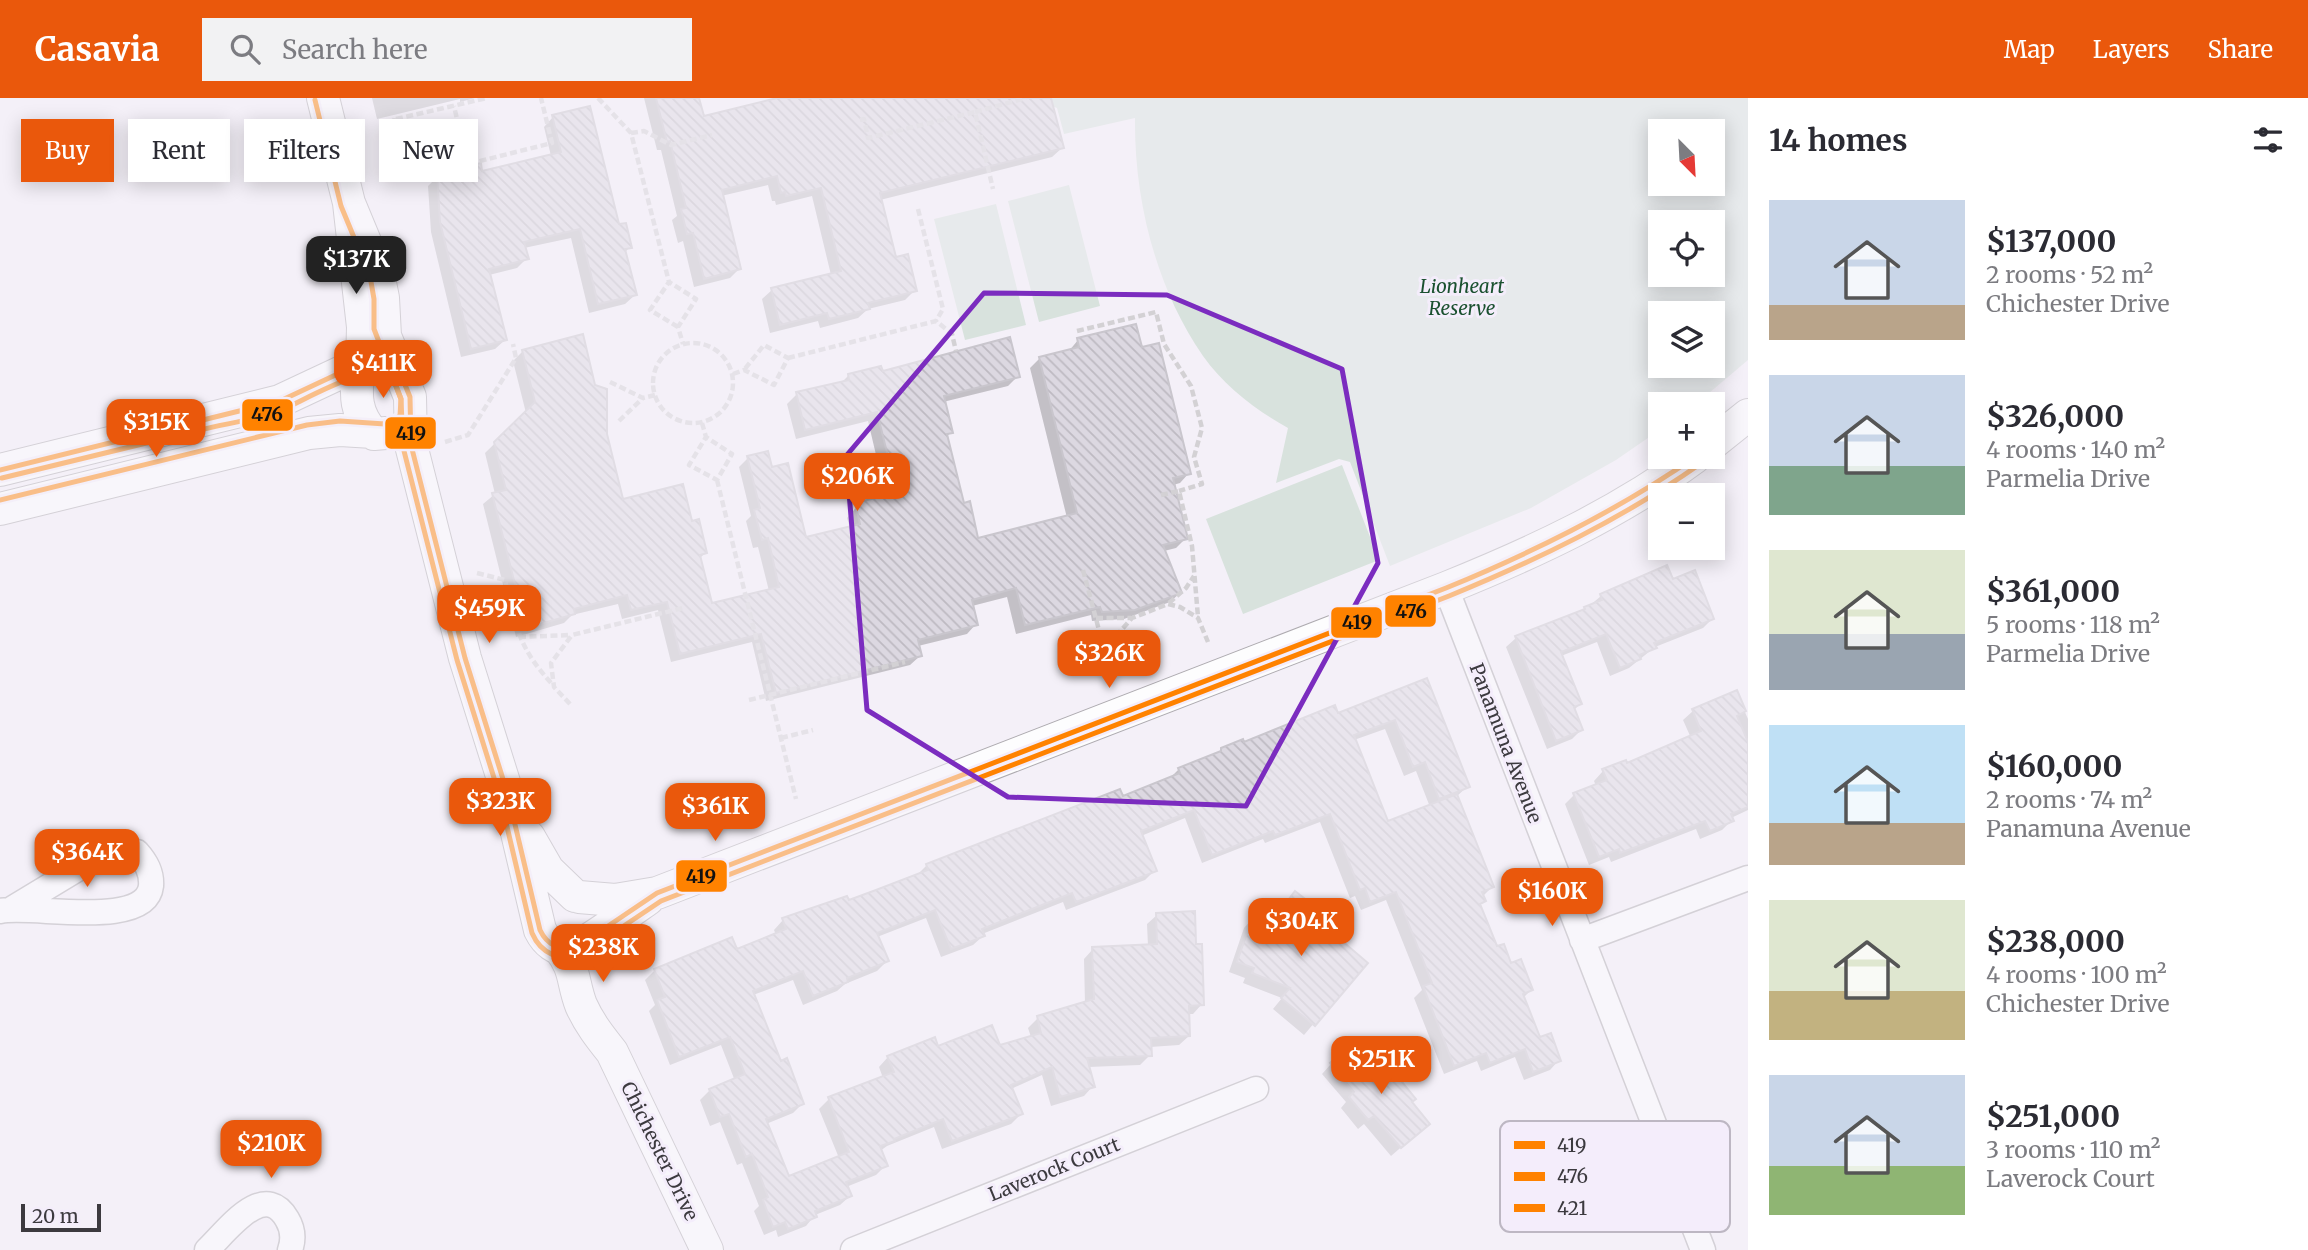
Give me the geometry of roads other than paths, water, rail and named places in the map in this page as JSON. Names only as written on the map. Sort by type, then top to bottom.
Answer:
[{"type":"street","points":[[323,98],[349,203],[363,327],[361,367],[356,388],[357,404],[363,421],[427,506]]},
{"type":"street","points":[[349,203],[377,273],[383,298],[383,327],[410,397],[411,444],[465,658],[508,795],[543,937],[559,948],[577,947],[657,893]]},
{"type":"street","points":[[0,470],[280,401],[344,371],[386,364],[399,370]]},
{"type":"street","points":[[1725,433],[1748,415]]},
{"type":"street","points":[[0,509],[309,433],[340,430],[387,433],[409,421]]},
{"type":"street","points":[[539,923],[540,912],[554,897],[565,894],[615,900],[657,893],[1446,588],[1528,554],[1597,518],[1676,469]]},
{"type":"street","name":"Panamuna Avenue","points":[[1446,588],[1653,1121]]},
{"type":"street","points":[[508,795],[539,858],[561,883],[591,909],[592,936]]},
{"type":"street","points":[[118,850],[137,852],[148,864],[151,882],[149,893],[143,903],[124,910],[7,910],[99,856],[118,850]]},
{"type":"street","points":[[1582,940],[1748,878]]},
{"type":"street","name":"Chichester Drive","points":[[592,936],[594,977],[612,1052]]},
{"type":"street","name":"Chichester Drive","points":[[559,948],[573,968],[581,1005],[612,1052],[707,1250]]},
{"type":"street","name":"Laverock Court","points":[[853,1250],[1256,1089]]},
{"type":"street","points":[[207,1250],[254,1206],[265,1202],[277,1205],[286,1216],[292,1228],[293,1241],[290,1250]]},
{"type":"street","name":"Panamuna Avenue","points":[[1696,1232],[1703,1250]]},
{"type":"park label","name":"Lionheart Reserve","points":[[1462,297]]}]
